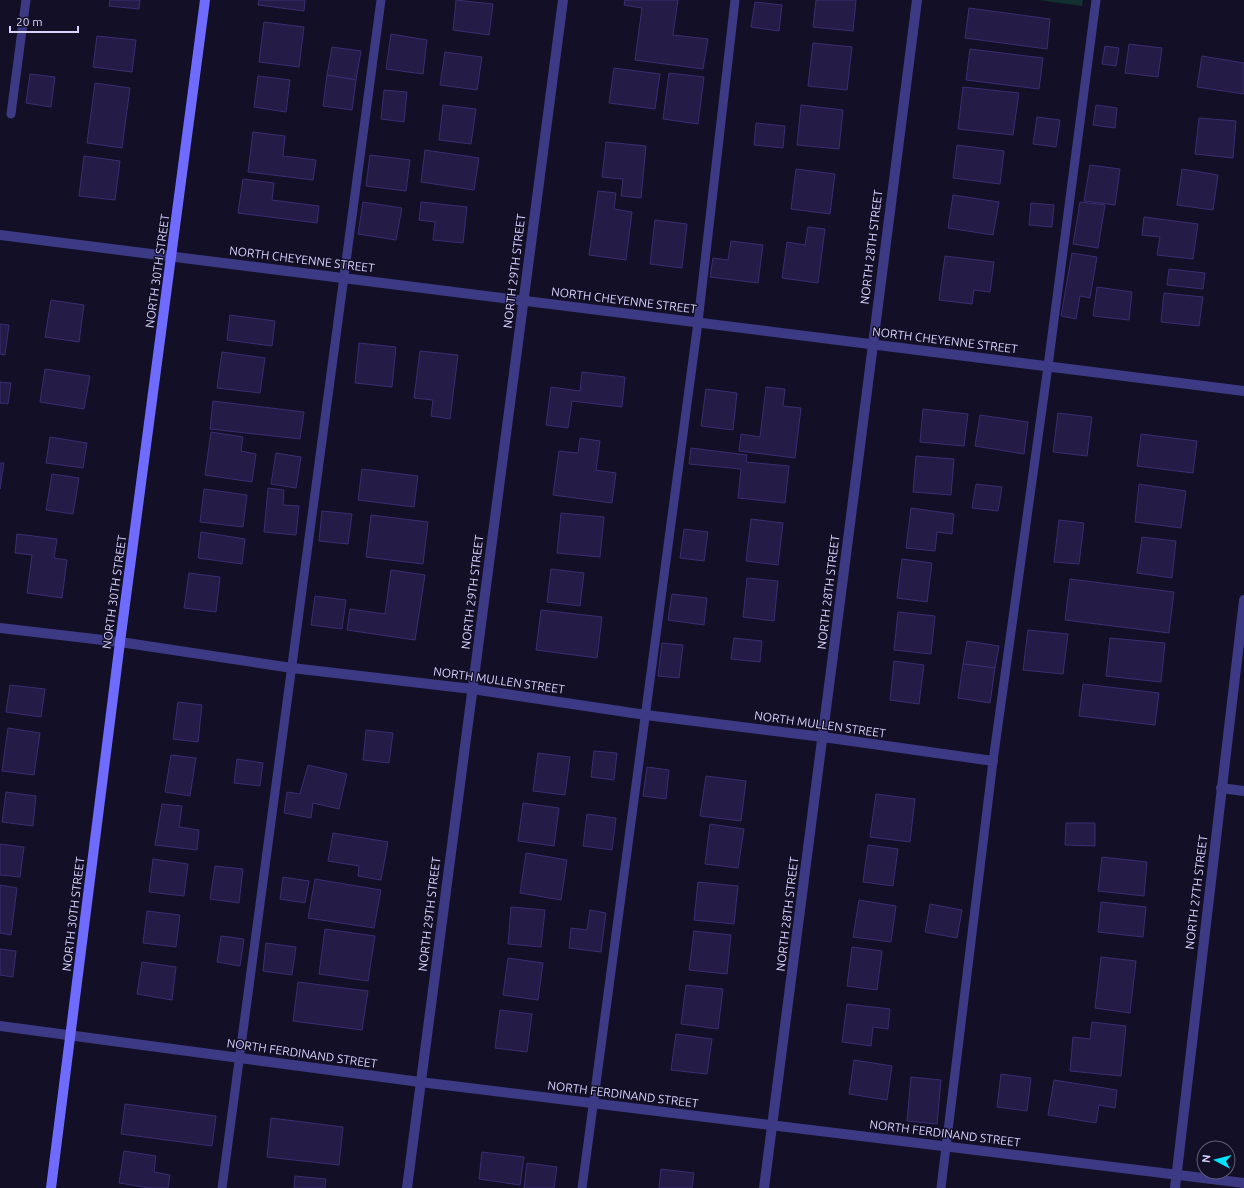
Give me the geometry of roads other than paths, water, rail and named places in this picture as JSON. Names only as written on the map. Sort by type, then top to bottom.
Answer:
[{"type":"main road","name":"NORTH 30TH STREET","points":[[50,1188],[71,1035],[120,642],[205,0]]},
{"type":"street","name":"NORTH 29TH STREET","points":[[407,1188],[563,0]]},
{"type":"street","name":"NORTH 28TH STREET","points":[[764,1188],[917,0]]},
{"type":"street","name":"NORTH CHEYENNE STREET","points":[[0,234],[1244,391]]},
{"type":"street","name":"NORTH 27TH STREET","points":[[1176,1188],[1221,788],[1244,600]]},
{"type":"street","name":"NORTH MULLEN STREET","points":[[0,628],[120,642],[292,668],[472,689],[646,715],[823,737],[993,761]]},
{"type":"street","points":[[1221,788],[1244,791]]},
{"type":"street","name":"NORTH FERDINAND STREET","points":[[0,1026],[420,1082],[1244,1183]]},
{"type":"lane","points":[[11,114],[26,0]]},
{"type":"lane","points":[[222,1188],[381,0]]},
{"type":"lane","points":[[582,1188],[698,322],[735,0]]},
{"type":"lane","points":[[941,1188],[993,761],[1048,366],[1096,0]]}]
